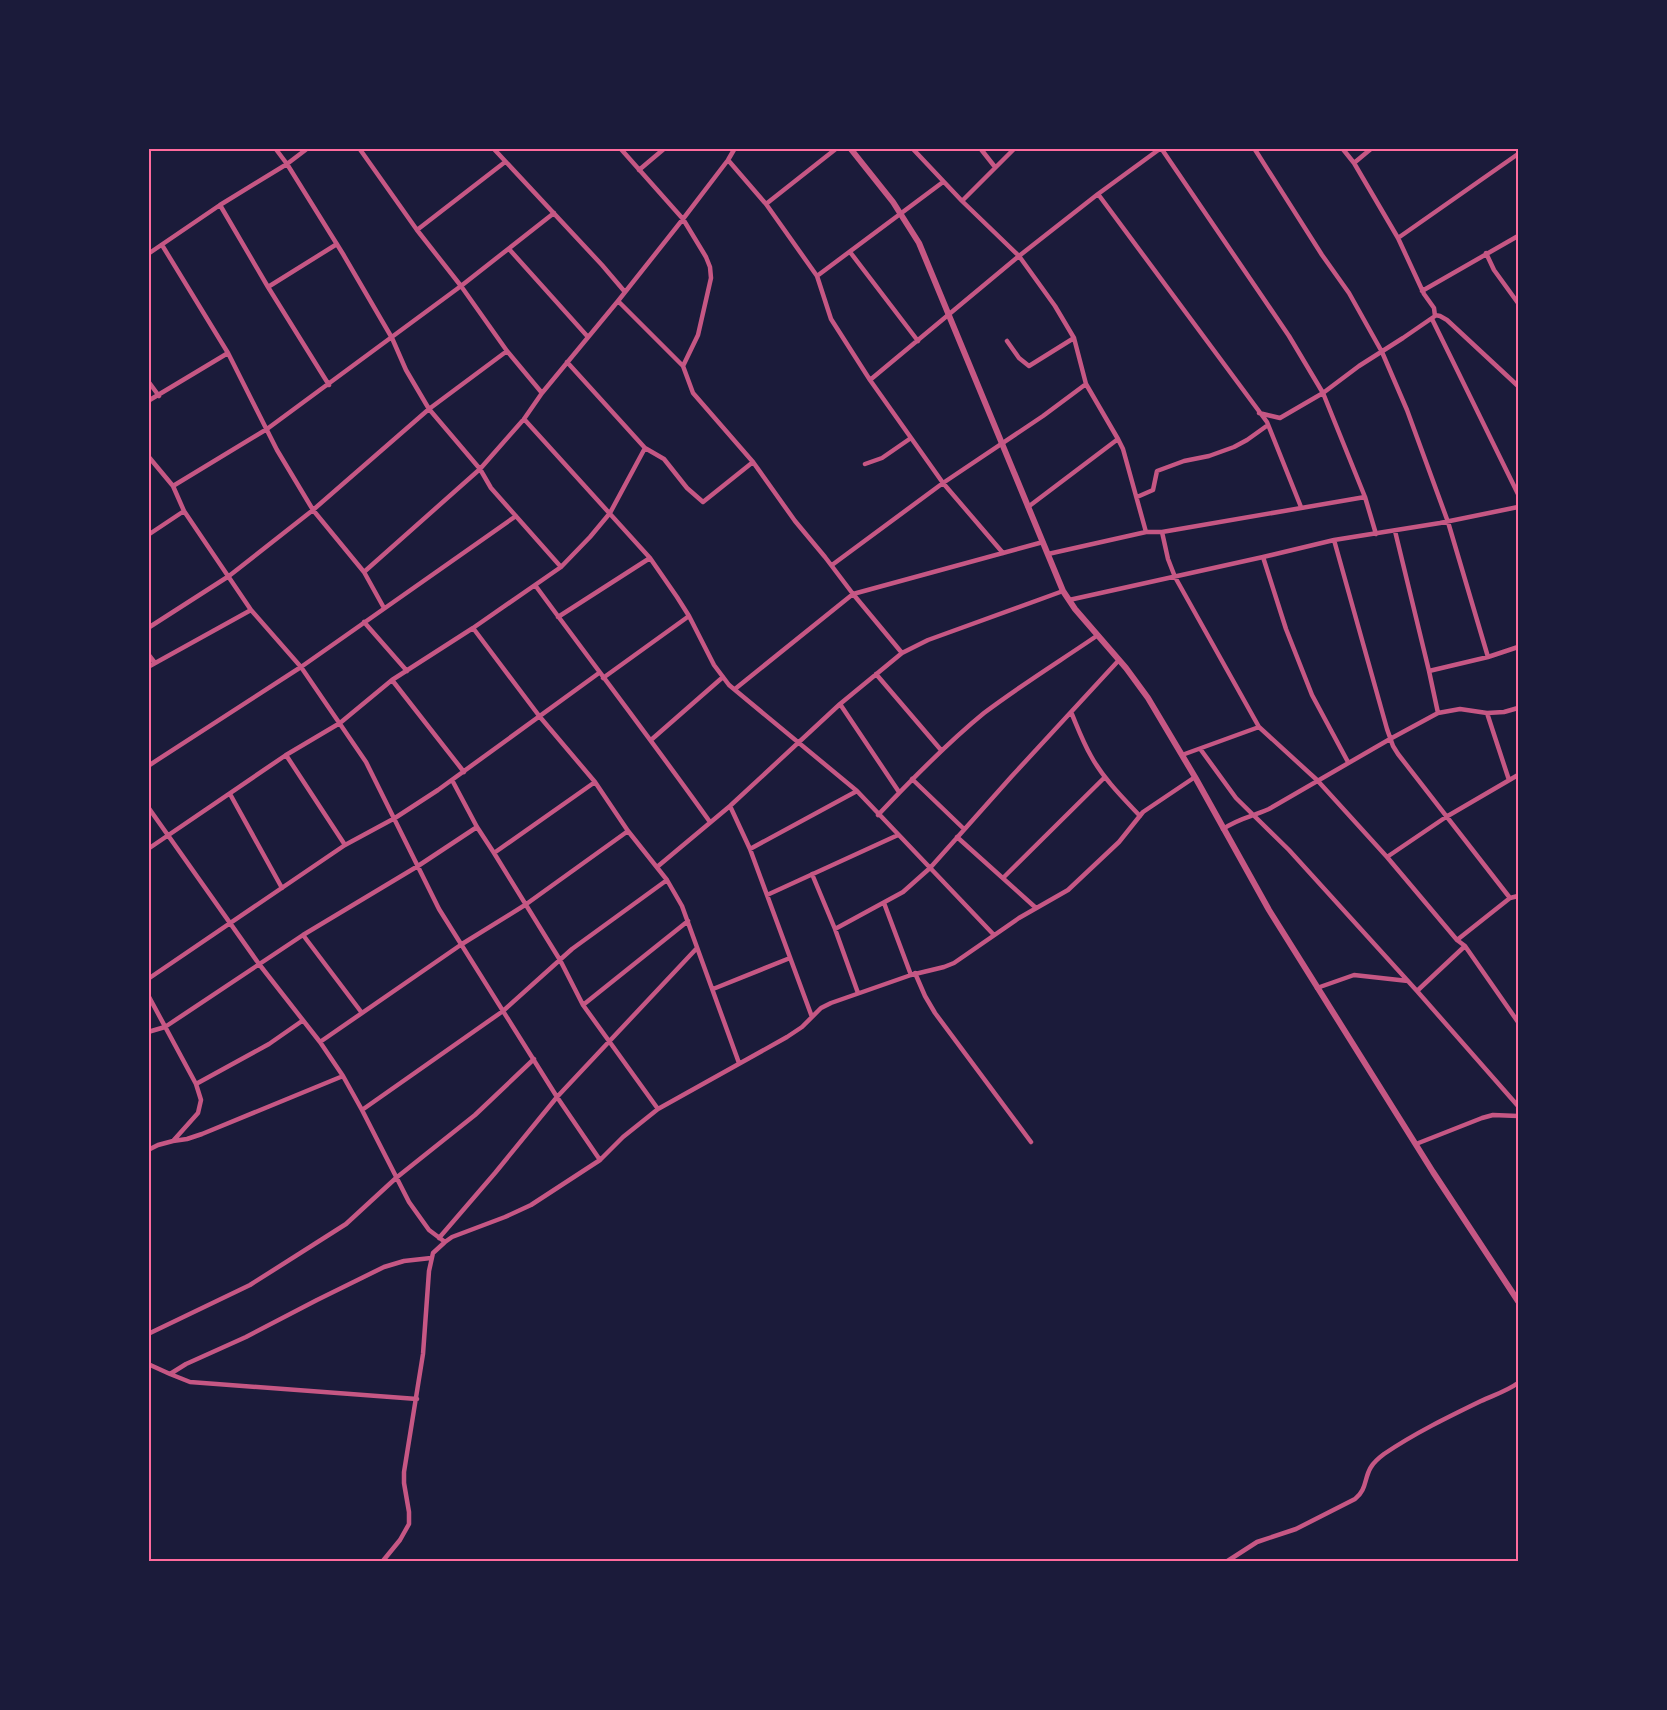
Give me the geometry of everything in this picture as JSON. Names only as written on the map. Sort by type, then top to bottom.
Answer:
[{"type":"street","points":[[275,148],[337,244],[392,338],[406,370],[429,409],[480,469],[491,488],[561,567]]},
{"type":"street","points":[[148,254],[308,148]]},
{"type":"street","points":[[359,148],[507,351],[542,393]]},
{"type":"street","points":[[493,148],[625,292]]},
{"type":"street","points":[[620,148],[683,219],[706,256],[710,267],[711,278],[698,335],[683,366]]},
{"type":"street","points":[[639,170],[665,148]]},
{"type":"street","points":[[363,572],[480,469],[618,301],[683,219],[735,148]]},
{"type":"street","points":[[766,204],[837,148]]},
{"type":"street","points":[[850,148],[901,213],[919,243],[1063,591],[1148,698],[1195,777],[1263,902],[1518,1301]]},
{"type":"street","points":[[912,148],[943,182],[1019,256],[1055,306],[1074,339],[1086,384],[1119,439],[1146,532]]},
{"type":"street","points":[[980,148],[995,167]]},
{"type":"street","points":[[962,201],[1014,148]]},
{"type":"street","points":[[870,380],[1019,256],[1161,148],[1289,336],[1323,393],[1365,497],[1376,534]]},
{"type":"street","points":[[1254,148],[1349,293],[1382,352],[1407,410],[1448,522],[1488,657]]},
{"type":"street","points":[[1342,148],[1354,163],[1398,238],[1422,291],[1434,308],[1433,317],[1518,494]]},
{"type":"street","points":[[1354,163],[1372,148]]},
{"type":"street","points":[[1398,238],[1518,154]]},
{"type":"street","points":[[728,160],[766,204],[817,276],[831,319],[870,380],[943,483],[1003,553]]},
{"type":"street","points":[[417,230],[505,162]]},
{"type":"street","points":[[817,276],[943,182]]},
{"type":"street","points":[[1098,194],[1268,425],[1301,507]]},
{"type":"street","points":[[220,205],[329,385]]},
{"type":"street","points":[[173,486],[267,429],[329,385],[554,213]]},
{"type":"street","points":[[1422,291],[1518,236]]},
{"type":"street","points":[[268,287],[337,244]]},
{"type":"street","points":[[162,245],[228,353],[278,450],[313,510],[363,572],[384,608]]},
{"type":"street","points":[[509,249],[588,337]]},
{"type":"street","points":[[850,252],[918,341]]},
{"type":"street","points":[[1486,253],[1494,270],[1518,303]]},
{"type":"street","points":[[618,301],[683,366],[693,393],[753,462],[795,521],[902,653]]},
{"type":"street","points":[[1259,413],[1280,418],[1323,393],[1433,317],[1440,316],[1448,320],[1518,386]]},
{"type":"street","points":[[1007,341],[1019,358],[1029,366],[1074,339]]},
{"type":"street","points":[[148,627],[229,576],[313,510],[429,409],[507,351]]},
{"type":"street","points":[[148,401],[228,353]]},
{"type":"street","points":[[567,362],[645,448],[664,459],[687,488],[703,502],[753,462]]},
{"type":"street","points":[[148,381],[159,396]]},
{"type":"street","points":[[832,565],[943,483],[1086,384]]},
{"type":"street","points":[[524,418],[650,558],[689,616],[714,665],[729,685],[857,791],[994,935]]},
{"type":"street","points":[[1137,497],[1153,489],[1155,474],[1158,471],[1234,447],[1268,425]]},
{"type":"street","points":[[865,464],[882,458],[911,438]]},
{"type":"street","points":[[1028,507],[1119,439]]},
{"type":"street","points":[[148,849],[286,755],[340,723],[392,680],[561,567],[610,513],[645,448]]},
{"type":"street","points":[[148,456],[173,486],[184,512],[251,610],[301,667],[366,762],[440,909],[557,1096],[600,1160]]},
{"type":"street","points":[[1048,554],[1146,532],[1365,497]]},
{"type":"street","points":[[1069,600],[1334,540],[1448,522],[1518,507]]},
{"type":"street","points":[[148,535],[184,512]]},
{"type":"street","points":[[148,766],[301,667],[516,516]]},
{"type":"street","points":[[1162,531],[1168,559],[1175,577],[1259,727],[1317,780],[1387,857],[1457,940],[1465,946],[1518,1022]]},
{"type":"street","points":[[1395,531],[1438,713]]},
{"type":"street","points":[[1334,540],[1390,739],[1398,754],[1510,898]]},
{"type":"street","points":[[735,689],[853,594],[1043,542]]},
{"type":"street","points":[[1263,557],[1286,629],[1312,695],[1348,762]]},
{"type":"street","points":[[558,617],[650,558]]},
{"type":"street","points":[[535,585],[710,822]]},
{"type":"street","points":[[657,867],[730,806],[840,704],[902,653],[928,640],[1063,591]]},
{"type":"street","points":[[148,667],[251,610]]},
{"type":"street","points":[[603,678],[689,616]]},
{"type":"street","points":[[364,622],[407,671]]},
{"type":"street","points":[[473,628],[540,717],[595,782],[628,831],[667,880],[688,921],[739,1063]]},
{"type":"street","points":[[878,815],[941,750],[1002,700],[1098,635]]},
{"type":"street","points":[[1429,671],[1488,657],[1518,647]]},
{"type":"street","points":[[148,654],[155,663]]},
{"type":"street","points":[[835,929],[903,892],[930,868],[1119,660]]},
{"type":"street","points":[[148,979],[345,845],[395,818],[464,772],[599,673]]},
{"type":"street","points":[[876,674],[941,750]]},
{"type":"street","points":[[651,740],[723,677]]},
{"type":"street","points":[[392,680],[464,772]]},
{"type":"street","points":[[840,704],[899,792]]},
{"type":"street","points":[[1223,830],[1234,821],[1269,809],[1348,762],[1438,713],[1460,709],[1487,713],[1504,712],[1518,708]]},
{"type":"street","points":[[1071,712],[1091,756],[1105,777],[1140,816]]},
{"type":"street","points":[[1487,713],[1509,780]]},
{"type":"street","points":[[1182,755],[1259,727]]},
{"type":"street","points":[[1201,750],[1236,798],[1288,850],[1417,990],[1518,1106]]},
{"type":"street","points":[[286,755],[345,845]]},
{"type":"street","points":[[1387,857],[1446,817],[1518,775]]},
{"type":"street","points":[[1003,878],[1105,777]]},
{"type":"street","points":[[382,1562],[400,1540],[409,1524],[404,1483],[423,1354],[429,1271],[433,1253],[452,1237],[523,1209],[600,1160],[623,1137],[658,1109],[797,1031],[826,1005],[913,974],[954,963],[1036,908],[1068,890],[1124,836],[1140,816],[1155,803],[1195,777]]},
{"type":"street","points":[[912,779],[964,830]]},
{"type":"street","points":[[452,780],[477,827],[560,960],[583,1005],[658,1109]]},
{"type":"street","points":[[494,853],[595,782]]},
{"type":"street","points":[[750,849],[857,791]]},
{"type":"street","points":[[230,794],[282,888]]},
{"type":"street","points":[[730,806],[750,849],[812,1017]]},
{"type":"street","points":[[148,807],[259,964],[302,1022],[320,1042],[343,1076],[396,1178],[421,1219],[429,1230],[445,1242]]},
{"type":"street","points":[[148,1032],[165,1027],[303,935],[418,866],[477,827]]},
{"type":"street","points":[[320,1042],[462,944],[525,905],[628,831]]},
{"type":"street","points":[[767,895],[898,835]]},
{"type":"street","points":[[957,837],[1036,908]]},
{"type":"street","points":[[812,874],[858,993]]},
{"type":"street","points":[[362,1110],[503,1011],[572,949],[667,880]]},
{"type":"street","points":[[1457,940],[1510,898],[1518,898]]},
{"type":"street","points":[[884,903],[913,974],[935,1013],[1030,1142]]},
{"type":"street","points":[[583,1005],[688,921]]},
{"type":"street","points":[[303,935],[362,1013]]},
{"type":"street","points":[[1417,990],[1465,946]]},
{"type":"street","points":[[439,1238],[557,1096],[698,948]]},
{"type":"street","points":[[713,989],[790,958]]},
{"type":"street","points":[[1317,988],[1354,975],[1408,981]]},
{"type":"street","points":[[148,995],[196,1084],[201,1100],[198,1113],[173,1141]]},
{"type":"street","points":[[196,1084],[269,1044],[302,1022]]},
{"type":"street","points":[[148,1334],[250,1286],[351,1220],[396,1178],[475,1115],[534,1059]]},
{"type":"street","points":[[148,1150],[158,1145],[202,1134],[343,1076]]},
{"type":"street","points":[[1416,1144],[1482,1118],[1493,1115],[1518,1116]]},
{"type":"street","points":[[170,1374],[384,1267],[404,1261],[432,1258]]},
{"type":"street","points":[[148,1364],[190,1382],[417,1399]]},
{"type":"street","points":[[1226,1562],[1257,1542],[1296,1529],[1355,1498],[1364,1490],[1371,1466],[1383,1455],[1417,1433],[1491,1396],[1508,1390],[1518,1383]]}]
